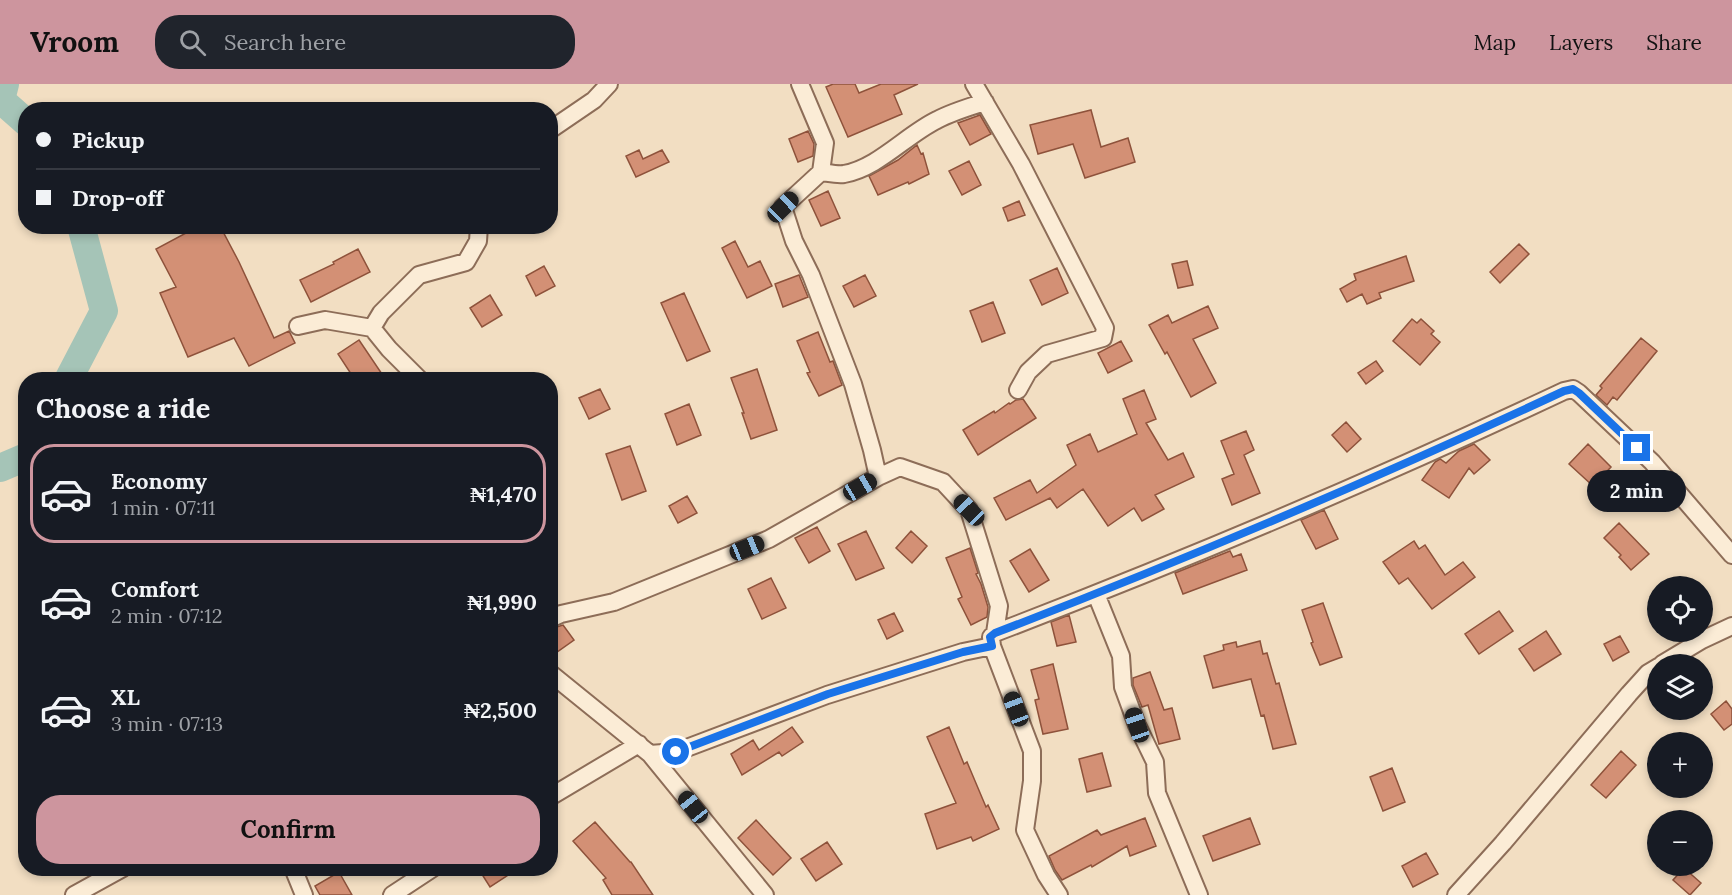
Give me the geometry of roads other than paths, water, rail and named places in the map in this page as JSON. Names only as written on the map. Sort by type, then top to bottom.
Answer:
[{"type":"street","points":[[558,125],[594,100],[609,84]]},
{"type":"street","points":[[800,84],[825,143],[821,172],[783,207],[794,241],[811,275],[853,384],[873,450],[878,477]]},
{"type":"street","points":[[974,84],[1021,164],[1106,328],[1103,338],[1047,354],[1028,372],[1018,390]]},
{"type":"street","points":[[821,172],[842,175],[857,171],[876,161],[936,120],[985,102]]},
{"type":"street","points":[[372,328],[381,313],[419,275],[466,262],[478,241],[478,234]]},
{"type":"street","points":[[298,326],[325,320],[372,328],[412,372]]},
{"type":"street","points":[[558,793],[644,749],[676,752],[828,694],[963,652],[1096,594],[1312,505],[1564,391],[1573,389],[1652,462],[1732,555]]},
{"type":"street","points":[[558,615],[614,602],[769,539],[878,477],[900,467],[943,482],[969,510],[999,606],[993,639],[1032,751],[1032,781],[1025,830],[1046,875],[1059,895]]},
{"type":"street","points":[[1096,594],[1121,656],[1124,687],[1137,725],[1155,762],[1157,793],[1199,895]]},
{"type":"street","points":[[1679,654],[1732,626]]},
{"type":"street","points":[[1456,895],[1647,674]]},
{"type":"street","points":[[558,679],[644,749],[765,895]]},
{"type":"street","points":[[74,895],[108,876]]},
{"type":"street","points":[[296,876],[304,895]]},
{"type":"street","points":[[392,895],[421,876]]},
{"type":"waterway","points":[[5,84],[1,100],[18,115]]},
{"type":"waterway","points":[[72,372],[104,311],[83,234]]},
{"type":"waterway","points":[[0,468],[18,460]]}]
